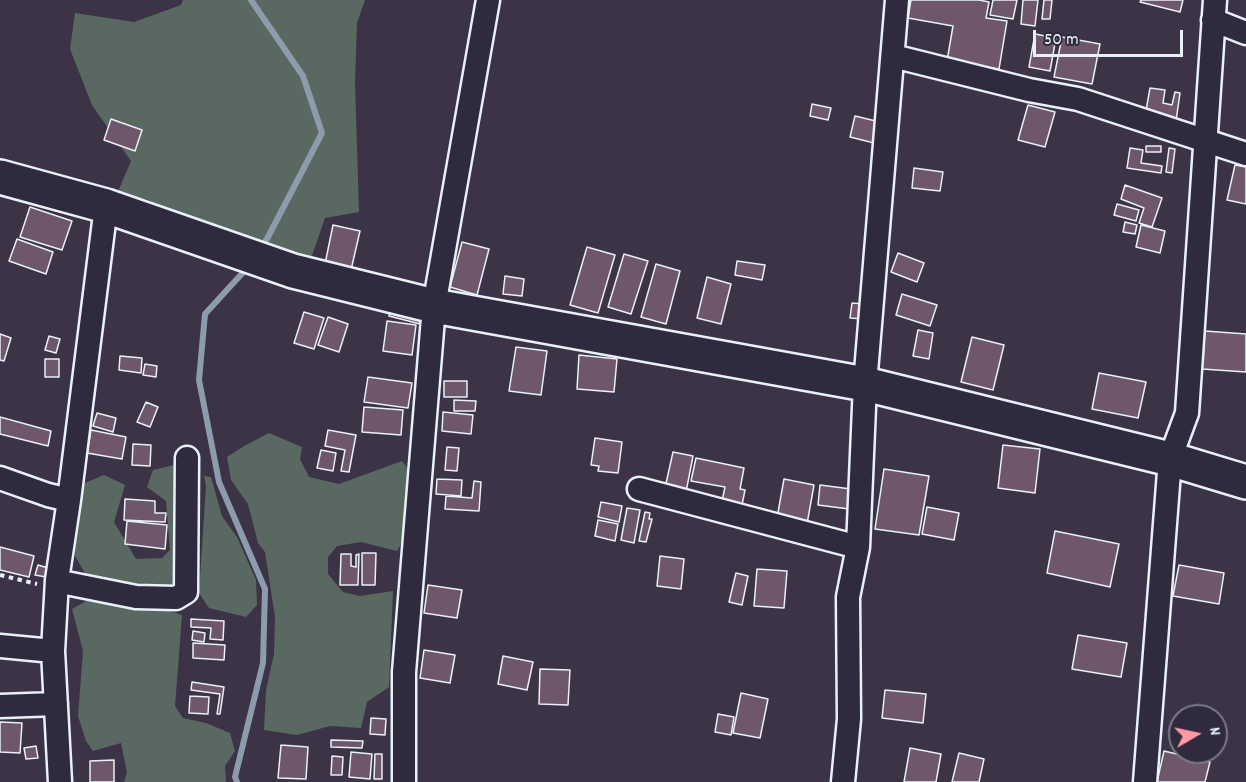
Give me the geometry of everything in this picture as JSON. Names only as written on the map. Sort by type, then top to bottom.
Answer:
[{"type":"street","points":[[404,782],[404,672],[435,306],[488,0]]},
{"type":"street","points":[[843,782],[849,719],[848,597],[858,548],[866,384],[897,0]]},
{"type":"street","points":[[1214,10],[1246,33]]},
{"type":"street","points":[[1145,782],[1170,459],[1187,413],[1214,10]]},
{"type":"street","points":[[893,56],[1029,90],[1078,99],[1246,154]]},
{"type":"street","points":[[0,177],[106,206],[293,271],[435,306],[866,384],[1170,459],[1246,482]]},
{"type":"street","points":[[60,782],[53,651],[57,584],[106,206]]},
{"type":"street","points":[[57,584],[66,583],[136,597],[176,598],[186,592],[187,458]]},
{"type":"street","points":[[0,478],[69,500]]},
{"type":"street","points":[[639,489],[858,548]]},
{"type":"street","points":[[0,646],[53,651]]},
{"type":"street","points":[[0,706],[56,704]]},
{"type":"path","points":[[0,575],[57,584]]},
{"type":"green space","points":[[183,0],[365,0],[357,23],[355,82],[359,212],[325,218],[308,267],[220,238],[149,200],[117,194],[131,161],[92,105],[70,49],[75,13],[134,22],[181,5]]},
{"type":"green space","points":[[269,433],[302,447],[300,459],[309,477],[339,484],[402,461],[408,469],[413,508],[406,535],[397,551],[361,542],[337,546],[328,557],[328,574],[343,592],[360,596],[393,591],[389,687],[367,702],[361,728],[330,726],[297,735],[264,730],[266,690],[274,654],[275,617],[265,552],[258,543],[248,504],[231,480],[227,457]]},
{"type":"green space","points":[[174,465],[179,476],[177,577],[171,592],[90,582],[75,556],[72,537],[80,485],[104,475],[125,485],[114,522],[136,559],[162,558],[170,550],[166,501],[147,487],[153,470]]},
{"type":"green space","points":[[204,476],[211,477],[222,516],[237,537],[256,580],[257,605],[246,617],[209,608],[199,593],[206,486]]},
{"type":"green space","points":[[88,600],[154,606],[182,615],[175,706],[183,718],[206,723],[230,733],[235,751],[225,766],[226,782],[124,782],[127,773],[121,743],[93,751],[86,741],[78,716],[83,651],[72,609]]},
{"type":"building","points":[[911,0],[989,2],[986,18],[1007,21],[999,69],[947,61],[953,26],[908,18]]},
{"type":"building","points":[[993,0],[1017,0],[1013,19],[990,15]]},
{"type":"building","points":[[1023,0],[1038,0],[1035,26],[1021,24]]},
{"type":"building","points":[[1044,0],[1052,0],[1050,19],[1042,19]]},
{"type":"building","points":[[1141,0],[1183,0],[1180,12],[1140,2]]},
{"type":"building","points":[[1035,34],[1056,38],[1050,71],[1029,67]]},
{"type":"building","points":[[1062,37],[1100,44],[1092,84],[1054,77]]},
{"type":"building","points":[[1150,88],[1165,90],[1163,103],[1172,105],[1175,92],[1180,93],[1176,121],[1145,116]]},
{"type":"building","points":[[812,104],[831,108],[828,120],[810,116]]},
{"type":"building","points":[[1028,105],[1055,112],[1045,147],[1018,140]]},
{"type":"building","points":[[855,116],[880,122],[874,143],[850,137]]},
{"type":"building","points":[[111,119],[142,130],[135,151],[104,140]]},
{"type":"building","points":[[1146,146],[1161,146],[1161,152],[1146,152]]},
{"type":"building","points":[[1130,148],[1143,150],[1141,163],[1162,166],[1161,173],[1127,168]]},
{"type":"building","points":[[1169,148],[1175,149],[1172,173],[1166,172]]},
{"type":"building","points":[[1235,165],[1246,167],[1246,204],[1227,200]]},
{"type":"building","points":[[914,168],[943,172],[940,191],[912,188]]},
{"type":"building","points":[[1125,185],[1162,198],[1152,227],[1139,223],[1144,208],[1121,199]]},
{"type":"building","points":[[1117,204],[1139,210],[1136,221],[1114,215]]},
{"type":"building","points":[[30,207],[72,221],[62,250],[20,237]]},
{"type":"building","points":[[1125,222],[1137,225],[1135,234],[1123,232]]},
{"type":"building","points":[[333,225],[360,231],[351,270],[325,264]]},
{"type":"building","points":[[1141,225],[1165,231],[1160,253],[1136,247]]},
{"type":"building","points":[[17,239],[53,252],[46,274],[9,261]]},
{"type":"building","points":[[462,242],[489,249],[477,295],[450,287]]},
{"type":"building","points":[[587,247],[615,255],[598,313],[570,305]]},
{"type":"building","points":[[898,253],[924,263],[917,282],[891,272]]},
{"type":"building","points":[[624,254],[648,261],[631,314],[608,307]]},
{"type":"building","points":[[737,261],[765,265],[762,280],[735,275]]},
{"type":"building","points":[[656,264],[680,271],[666,324],[641,317]]},
{"type":"building","points":[[505,276],[524,279],[522,296],[503,294]]},
{"type":"building","points":[[707,277],[731,284],[721,324],[697,318]]},
{"type":"building","points":[[902,294],[937,305],[930,326],[896,315]]},
{"type":"building","points":[[392,302],[424,311],[420,324],[389,316]]},
{"type":"building","points":[[852,303],[865,304],[864,319],[850,318]]},
{"type":"building","points":[[304,312],[324,318],[314,349],[294,343]]},
{"type":"building","points":[[328,317],[348,324],[339,352],[318,345]]},
{"type":"building","points":[[387,321],[416,325],[412,355],[383,351]]},
{"type":"building","points":[[918,330],[933,333],[929,359],[913,356]]},
{"type":"building","points":[[1205,331],[1246,334],[1246,372],[1202,369]]},
{"type":"building","points":[[0,334],[11,338],[4,361],[0,360]]},
{"type":"building","points":[[49,336],[60,339],[56,353],[45,350]]},
{"type":"building","points":[[972,337],[1004,345],[993,390],[961,382]]},
{"type":"building","points":[[516,347],[547,351],[541,395],[509,391]]},
{"type":"building","points":[[579,355],[617,359],[614,392],[577,389]]},
{"type":"building","points":[[120,356],[142,358],[141,373],[119,370]]},
{"type":"building","points":[[45,359],[59,359],[59,377],[45,377]]},
{"type":"building","points":[[145,364],[157,366],[156,377],[143,375]]},
{"type":"building","points":[[1099,373],[1146,382],[1138,418],[1092,409]]},
{"type":"building","points":[[368,377],[412,383],[408,408],[364,402]]},
{"type":"building","points":[[444,381],[467,381],[467,397],[444,397]]},
{"type":"building","points":[[454,400],[476,401],[475,411],[454,411]]},
{"type":"building","points":[[146,402],[158,407],[150,427],[137,422]]},
{"type":"building","points":[[364,407],[403,410],[401,435],[362,432]]},
{"type":"building","points":[[443,412],[473,415],[471,434],[442,431]]},
{"type":"building","points":[[97,413],[116,418],[113,432],[93,426]]},
{"type":"building","points":[[0,417],[51,431],[48,446],[0,434]]},
{"type":"building","points":[[91,430],[126,437],[122,459],[87,453]]},
{"type":"building","points":[[328,430],[356,435],[349,472],[341,471],[345,450],[325,446]]},
{"type":"building","points":[[595,438],[622,442],[618,473],[598,471],[599,466],[591,465]]},
{"type":"building","points":[[133,444],[151,445],[150,466],[132,465]]},
{"type":"building","points":[[1003,445],[1040,449],[1035,493],[998,488]]},
{"type":"building","points":[[447,447],[459,448],[457,471],[445,470]]},
{"type":"building","points":[[321,450],[336,453],[333,471],[317,468]]},
{"type":"building","points":[[673,452],[693,456],[686,492],[665,488]]},
{"type":"building","points":[[696,458],[744,468],[740,489],[745,490],[741,510],[721,506],[725,487],[691,481]]},
{"type":"building","points":[[884,469],[929,476],[919,535],[875,529]]},
{"type":"building","points":[[437,479],[462,480],[461,496],[436,494]]},
{"type":"building","points":[[784,479],[814,485],[807,524],[777,518]]},
{"type":"building","points":[[474,481],[481,482],[479,511],[445,509],[446,496],[472,498]]},
{"type":"building","points":[[820,485],[851,489],[849,509],[818,505]]},
{"type":"building","points":[[125,499],[155,501],[155,513],[166,513],[165,522],[124,520]]},
{"type":"building","points":[[601,502],[622,506],[619,522],[598,517]]},
{"type":"building","points":[[927,507],[959,513],[954,540],[922,534]]},
{"type":"building","points":[[627,508],[640,510],[634,543],[621,540]]},
{"type":"building","points":[[645,512],[650,513],[649,519],[652,519],[646,542],[639,541]]},
{"type":"building","points":[[598,520],[618,524],[615,541],[595,536]]},
{"type":"building","points":[[127,521],[167,525],[165,549],[125,544]]},
{"type":"building","points":[[1055,531],[1119,544],[1110,587],[1047,573]]},
{"type":"building","points":[[0,547],[34,556],[29,577],[0,570]]},
{"type":"building","points":[[362,553],[376,553],[375,585],[362,585]]},
{"type":"building","points":[[341,554],[351,554],[351,566],[356,567],[356,555],[359,554],[358,585],[340,585]]},
{"type":"building","points":[[660,556],[684,559],[681,589],[657,586]]},
{"type":"building","points":[[38,565],[48,568],[46,577],[35,575]]},
{"type":"building","points":[[1179,565],[1224,573],[1219,604],[1173,596]]},
{"type":"building","points":[[757,569],[787,571],[784,608],[754,606]]},
{"type":"building","points":[[736,573],[748,576],[742,605],[729,602]]},
{"type":"building","points":[[428,585],[462,590],[457,618],[424,613]]},
{"type":"building","points":[[191,619],[224,621],[223,640],[210,639],[211,628],[191,627]]},
{"type":"building","points":[[193,631],[205,633],[204,642],[192,640]]},
{"type":"building","points":[[1078,635],[1127,643],[1121,677],[1072,669]]},
{"type":"building","points":[[193,643],[225,645],[224,660],[193,658]]},
{"type":"building","points":[[424,650],[455,655],[450,683],[420,678]]},
{"type":"building","points":[[503,656],[533,662],[527,690],[498,684]]},
{"type":"building","points":[[540,669],[570,670],[568,705],[539,704]]},
{"type":"building","points":[[192,682],[224,687],[220,714],[217,714],[220,694],[191,690]]},
{"type":"building","points":[[885,690],[926,694],[923,723],[882,718]]},
{"type":"building","points":[[741,693],[768,699],[760,738],[733,733]]},
{"type":"building","points":[[190,696],[209,697],[208,714],[189,713]]},
{"type":"building","points":[[718,714],[734,717],[731,735],[715,732]]},
{"type":"building","points":[[371,718],[386,719],[385,735],[370,734]]},
{"type":"building","points":[[0,722],[22,723],[20,753],[0,752]]},
{"type":"building","points":[[331,740],[363,741],[362,748],[331,747]]},
{"type":"building","points":[[281,745],[308,747],[306,779],[278,778]]},
{"type":"building","points":[[36,746],[38,758],[26,759],[24,748]]},
{"type":"building","points":[[910,748],[941,754],[936,782],[904,782]]},
{"type":"building","points":[[1164,751],[1168,752],[1168,764],[1210,764],[1205,782],[1157,782]]},
{"type":"building","points":[[351,752],[372,754],[370,779],[349,777]]},
{"type":"building","points":[[959,753],[984,759],[979,782],[952,782]]},
{"type":"building","points":[[375,754],[382,754],[382,779],[374,779]]},
{"type":"building","points":[[332,756],[343,757],[342,775],[331,775]]},
{"type":"building","points":[[114,760],[114,782],[90,782],[90,761]]},
{"type":"waterway","points":[[251,0],[303,76],[322,133],[267,239],[259,249]]},
{"type":"waterway","points":[[237,782],[235,777],[263,663],[265,589],[219,482],[199,380],[205,314],[248,267]]}]
